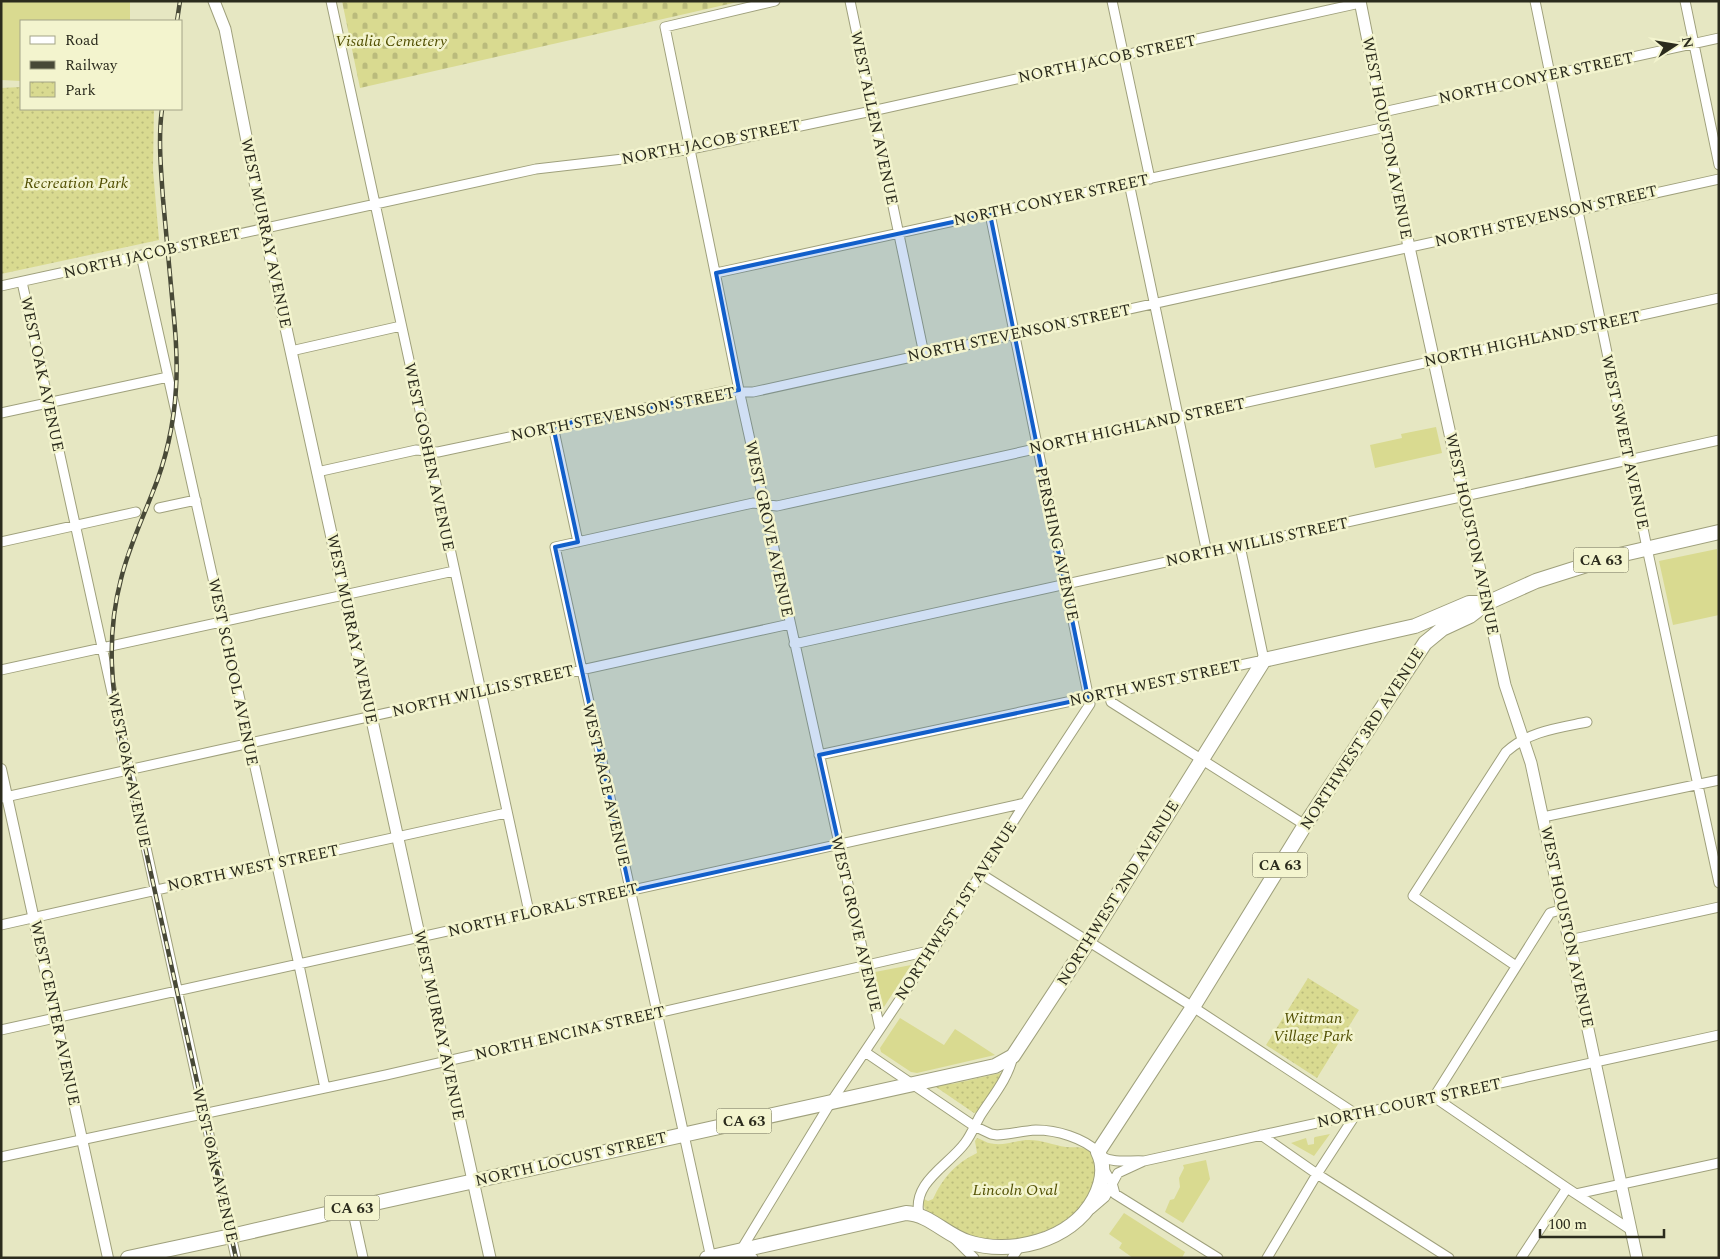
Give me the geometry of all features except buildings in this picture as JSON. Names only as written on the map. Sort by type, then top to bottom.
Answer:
[{"type":"main road","name":"WEST MURRAY AVENUE","points":[[214,1],[225,29],[264,228],[490,1258]]},
{"type":"main road","name":"WEST HOUSTON AVENUE","points":[[1360,2],[1410,247],[1505,686],[1532,763],[1637,1258]]},
{"type":"main road","name":"CA 63","points":[[1487,603],[1536,581],[1646,548],[1719,532]]},
{"type":"main road","name":"NORTH WEST STREET","points":[[1264,660],[1414,626],[1469,602],[1487,603]]},
{"type":"main road","name":"NORTHWEST 3RD AVENUE","points":[[1100,1159],[1305,826],[1425,643],[1442,629],[1470,616],[1487,603]]},
{"type":"main road","points":[[1414,626],[1420,626],[1425,632],[1427,637],[1425,643]]},
{"type":"main road","name":"NORTHWEST 2ND AVENUE","points":[[1013,1056],[1088,942],[1264,660]]},
{"type":"main road","name":"NORTH LOCUST STREET","points":[[128,1258],[995,1066],[1013,1056]]},
{"type":"main road","name":"CA 63","points":[[920,1215],[950,1235],[968,1242],[1016,1252],[1046,1239],[1067,1227],[1080,1216],[1092,1202],[1098,1190],[1100,1159]]},
{"type":"main road","points":[[710,1258],[747,1254],[894,1215],[906,1213],[920,1215]]},
{"type":"street","name":"WEST GOSHEN AVENUE","points":[[331,1],[529,912]]},
{"type":"street","name":"WEST GROVE AVENUE","points":[[775,1],[665,26],[738,390],[880,1030]]},
{"type":"street","name":"WEST ALLEN AVENUE","points":[[850,1],[924,354]]},
{"type":"street","points":[[1112,1],[1150,179]]},
{"type":"street","name":"WEST SWEET AVENUE","points":[[1535,1],[1646,548],[1719,883]]},
{"type":"street","points":[[1685,1],[1719,165]]},
{"type":"street","name":"NORTH JACOB STREET","points":[[1,286],[536,169],[690,149],[872,111],[1360,2]]},
{"type":"street","name":"NORTH CONYER STREET","points":[[1383,112],[1719,38]]},
{"type":"street","name":"NORTH CONYER STREET","points":[[716,274],[1386,127]]},
{"type":"street","name":"NORTH STEVENSON STREET","points":[[317,472],[416,450],[438,452],[553,426],[726,391],[753,392],[1719,179]]},
{"type":"street","points":[[1130,183],[1207,553]]},
{"type":"street","name":"PERSHING AVENUE","points":[[990,214],[1088,698]]},
{"type":"street","name":"WEST SCHOOL AVENUE","points":[[141,255],[325,1088]]},
{"type":"street","name":"WEST OAK AVENUE","points":[[22,282],[236,1258]]},
{"type":"street","name":"NORTH HIGHLAND STREET","points":[[555,547],[753,503],[777,506],[1719,298]]},
{"type":"street","points":[[291,351],[401,326]]},
{"type":"street","points":[[1,413],[168,376]]},
{"type":"street","points":[[553,426],[578,542]]},
{"type":"street","name":"NORTH WILLIS STREET","points":[[794,644],[1719,440]]},
{"type":"street","points":[[159,508],[196,500]]},
{"type":"street","points":[[1,542],[136,512]]},
{"type":"street","points":[[1240,546],[1264,660]]},
{"type":"street","name":"WEST RACE AVENUE","points":[[555,547],[580,669],[710,1258]]},
{"type":"street","points":[[1,670],[454,571]]},
{"type":"street","name":"NORTH WILLIS STREET","points":[[4,797],[790,624]]},
{"type":"street","name":"NORTH WEST STREET","points":[[819,756],[1264,660]]},
{"type":"street","points":[[1109,694],[1111,702],[1305,826]]},
{"type":"street","name":"NORTHWEST 1ST AVENUE","points":[[747,1254],[830,1102],[866,1052],[933,950],[1025,803],[1090,704],[1088,698]]},
{"type":"street","points":[[1516,966],[1413,896],[1506,752],[1537,732],[1587,722]]},
{"type":"street","name":"WEST CENTER AVENUE","points":[[1,769],[4,797],[34,918],[108,1258]]},
{"type":"street","points":[[1543,817],[1719,780]]},
{"type":"street","name":"NORTH FLORAL STREET","points":[[1,1030],[1025,803]]},
{"type":"street","name":"NORTH WEST STREET","points":[[1,925],[154,889],[506,813]]},
{"type":"street","points":[[981,874],[1193,1007],[1356,1114],[1317,1174],[1268,1258]]},
{"type":"street","points":[[1570,940],[1719,907]]},
{"type":"street","points":[[1563,909],[1550,913],[1434,1097],[1631,1230]]},
{"type":"street","name":"NORTH ENCINA STREET","points":[[1,1158],[447,1061],[933,950]]},
{"type":"street","name":"NORTH COURT STREET","points":[[1100,1159],[1114,1162],[1144,1161],[1596,1063],[1719,1034]]},
{"type":"street","points":[[866,1052],[974,1126],[991,1134],[1049,1131],[1090,1145],[1100,1159],[1112,1183],[1115,1194],[1218,1258]]},
{"type":"street","name":"NORTHWEST 2ND AVENUE","points":[[974,1126],[1010,1070],[1013,1056]]},
{"type":"street","points":[[920,1215],[918,1208],[926,1184],[964,1144],[974,1126]]},
{"type":"street","points":[[1261,1135],[1317,1174],[1449,1258]]},
{"type":"street","points":[[1105,1197],[1118,1173],[1144,1161]]},
{"type":"street","points":[[1576,1194],[1719,1163]]},
{"type":"street","points":[[1521,1258],[1567,1188]]},
{"type":"street","points":[[1080,1216],[1105,1197],[1115,1194]]},
{"type":"street","points":[[352,1208],[363,1258]]},
{"type":"street","points":[[950,1235],[974,1258]]},
{"type":"highlighted area","points":[[990,214],[1088,698],[819,755],[839,845],[630,891],[555,547],[578,542],[553,426],[739,390],[716,273]]},
{"type":"green space","points":[[1,1],[130,1],[130,20],[20,20],[20,81],[1,80]]},
{"type":"green space","name":"Visalia Cemetery","points":[[342,1],[742,1],[360,88]]},
{"type":"green space","name":"Recreation Park","points":[[20,87],[20,110],[154,110],[153,170],[159,240],[1,274],[1,88]]},
{"type":"green space","points":[[1436,427],[1442,453],[1375,468],[1370,445],[1402,438],[1401,434]]},
{"type":"green space","points":[[1717,549],[1719,615],[1673,625],[1659,561]]},
{"type":"green space","points":[[911,965],[882,1010],[877,1008],[875,972]]},
{"type":"green space","name":"Wittman Village Park","points":[[1308,978],[1359,1010],[1317,1078],[1266,1045]]},
{"type":"green space","points":[[900,1018],[944,1045],[955,1029],[995,1055],[917,1073],[911,1072],[881,1052],[880,1048]]},
{"type":"green space","points":[[1001,1073],[977,1112],[974,1113],[936,1087],[937,1084],[952,1084]]},
{"type":"green space","points":[[1330,1134],[1314,1156],[1291,1143],[1306,1138],[1308,1145],[1314,1144],[1315,1137]]},
{"type":"green space","name":"Lincoln Oval","points":[[977,1138],[992,1144],[1034,1140],[1088,1150],[1095,1157],[1097,1167],[1090,1196],[1070,1217],[1057,1226],[1027,1237],[997,1240],[977,1238],[962,1233],[929,1214],[924,1207],[924,1199],[928,1201],[933,1199],[941,1184],[956,1166],[977,1153],[975,1141]]},
{"type":"green space","points":[[1206,1160],[1210,1179],[1183,1223],[1165,1212],[1170,1200],[1174,1199],[1180,1187],[1179,1178],[1184,1168],[1183,1165]]},
{"type":"green space","points":[[1124,1213],[1185,1252],[1182,1258],[1133,1258],[1119,1248],[1122,1243],[1109,1234]]},
{"type":"railway","points":[[177,20],[180,1]]},
{"type":"railway","points":[[162,110],[160,154],[176,342],[177,376],[175,401],[171,428],[161,468],[127,557],[116,600],[112,642],[113,684],[123,747],[236,1258]]}]
